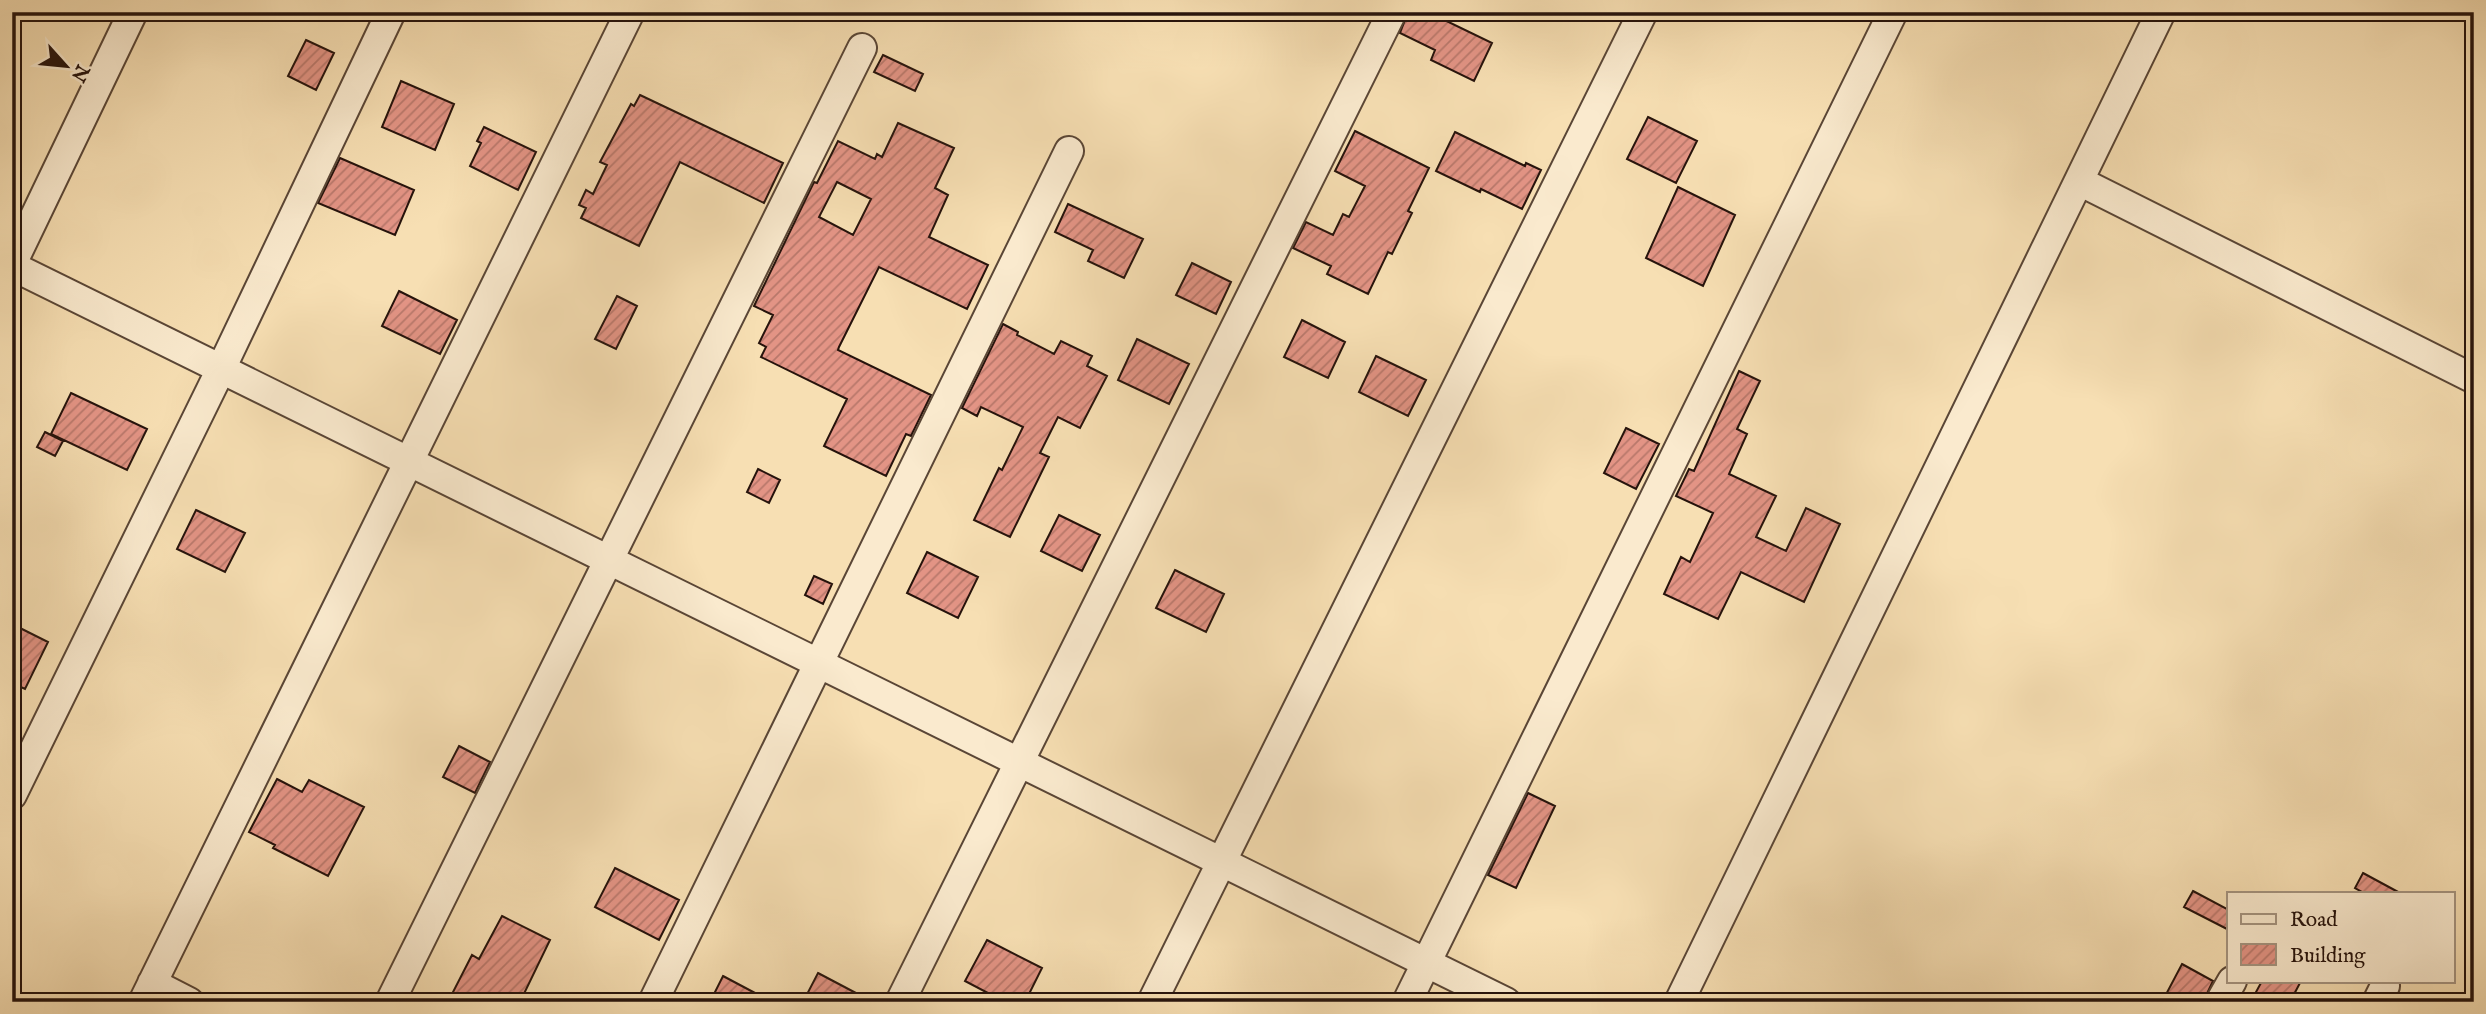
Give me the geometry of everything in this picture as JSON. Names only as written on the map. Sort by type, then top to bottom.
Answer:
[{"type":"street","points":[[133,12],[12,265],[1506,1002]]},
{"type":"street","points":[[12,795],[391,12]]},
{"type":"street","points":[[189,1002],[148,993],[630,12]]},
{"type":"street","points":[[900,1002],[1392,12]]},
{"type":"street","points":[[1152,1002],[1643,12]]},
{"type":"street","points":[[1407,1002],[1893,12]]},
{"type":"street","points":[[1679,1002],[2161,12]]},
{"type":"street","points":[[390,1002],[862,48]]},
{"type":"street","points":[[653,1002],[1069,151]]},
{"type":"street","points":[[2079,181],[2474,379]]},
{"type":"street","points":[[2220,1002],[2231,982]]},
{"type":"building","points":[[1408,12],[1428,12],[1492,43],[1474,81],[1431,60],[1435,50],[1400,33]]},
{"type":"building","points":[[306,40],[334,53],[316,90],[288,76]]},
{"type":"building","points":[[883,55],[923,74],[915,91],[874,72]]},
{"type":"building","points":[[401,81],[454,104],[435,150],[382,127]]},
{"type":"building","points":[[640,95],[783,163],[764,203],[680,162],[639,246],[581,218],[586,208],[579,205],[586,190],[593,194],[607,165],[600,162],[631,104],[634,106]]},
{"type":"building","points":[[1648,117],[1697,141],[1676,183],[1627,159]]},
{"type":"building","points":[[898,123],[954,148],[935,188],[948,195],[929,237],[988,265],[967,309],[879,267],[839,347],[838,350],[931,395],[911,436],[906,434],[886,476],[824,446],[847,399],[761,357],[766,347],[759,343],[773,315],[754,306],[814,182],[817,183],[838,141],[875,159],[877,154],[882,157]],"holes":[[[837,182],[871,199],[853,235],[819,217]]]},
{"type":"building","points":[[484,127],[536,152],[518,190],[470,166],[481,143],[477,141]]},
{"type":"building","points":[[1355,131],[1429,168],[1408,211],[1412,213],[1392,254],[1388,252],[1368,294],[1327,274],[1331,266],[1293,248],[1306,222],[1333,235],[1343,214],[1349,217],[1365,186],[1335,171]]},
{"type":"building","points":[[1455,132],[1525,166],[1526,163],[1541,170],[1522,209],[1436,171]]},
{"type":"building","points":[[340,158],[414,190],[395,235],[318,203]]},
{"type":"building","points":[[1678,187],[1735,215],[1703,286],[1646,258]]},
{"type":"building","points":[[1068,204],[1143,239],[1124,278],[1088,261],[1093,250],[1055,232]]},
{"type":"building","points":[[1192,263],[1231,282],[1216,314],[1176,295]]},
{"type":"building","points":[[399,291],[457,320],[440,354],[382,326]]},
{"type":"building","points":[[617,296],[637,306],[616,349],[595,339]]},
{"type":"building","points":[[1302,320],[1345,342],[1328,378],[1284,357]]},
{"type":"building","points":[[1003,324],[1018,332],[1017,335],[1054,354],[1061,341],[1092,356],[1087,366],[1107,376],[1080,428],[1058,417],[1040,453],[1049,457],[1010,537],[974,520],[999,468],[1002,470],[1023,427],[981,407],[977,416],[962,408]]},
{"type":"building","points":[[1137,339],[1189,364],[1169,404],[1118,380]]},
{"type":"building","points":[[1376,356],[1426,380],[1408,416],[1359,392]]},
{"type":"building","points":[[1739,371],[1760,381],[1737,429],[1747,434],[1729,474],[1776,496],[1756,537],[1786,551],[1806,508],[1840,524],[1804,602],[1741,572],[1718,619],[1664,594],[1681,557],[1690,562],[1713,513],[1676,496],[1689,469],[1694,471]]},
{"type":"building","points":[[71,393],[147,429],[127,470],[51,434]]},
{"type":"building","points":[[1626,428],[1659,444],[1636,489],[1604,473]]},
{"type":"building","points":[[45,432],[63,441],[55,456],[37,447]]},
{"type":"building","points":[[758,469],[780,480],[769,503],[747,492]]},
{"type":"building","points":[[196,510],[245,533],[225,572],[177,549]]},
{"type":"building","points":[[1059,515],[1100,535],[1082,571],[1041,551]]},
{"type":"building","points":[[927,552],[978,577],[958,618],[907,593]]},
{"type":"building","points":[[1175,570],[1224,594],[1206,632],[1156,608]]},
{"type":"building","points":[[814,576],[832,584],[823,604],[805,595]]},
{"type":"building","points":[[12,624],[48,642],[25,689],[12,683]]},
{"type":"building","points":[[459,746],[490,762],[475,793],[443,777]]},
{"type":"building","points":[[277,779],[302,792],[309,780],[364,807],[328,876],[273,848],[275,845],[249,832]]},
{"type":"building","points":[[1528,793],[1555,806],[1516,888],[1488,875]]},
{"type":"building","points":[[615,868],[679,900],[659,940],[595,907]]},
{"type":"building","points":[[2363,873],[2398,892],[2362,892],[2355,888]]},
{"type":"building","points":[[2193,891],[2227,909],[2227,929],[2184,907]]},
{"type":"building","points":[[502,916],[550,940],[520,1002],[467,1002],[452,994],[472,955],[479,959]]},
{"type":"building","points":[[987,940],[1042,968],[1025,1002],[1005,1002],[965,981]]},
{"type":"building","points":[[2182,964],[2213,981],[2203,1002],[2162,1002]]},
{"type":"building","points":[[818,973],[873,1002],[803,1002]]},
{"type":"building","points":[[723,976],[772,1002],[710,1002]]},
{"type":"building","points":[[2261,982],[2300,982],[2290,1002],[2274,1002],[2256,992]]}]
